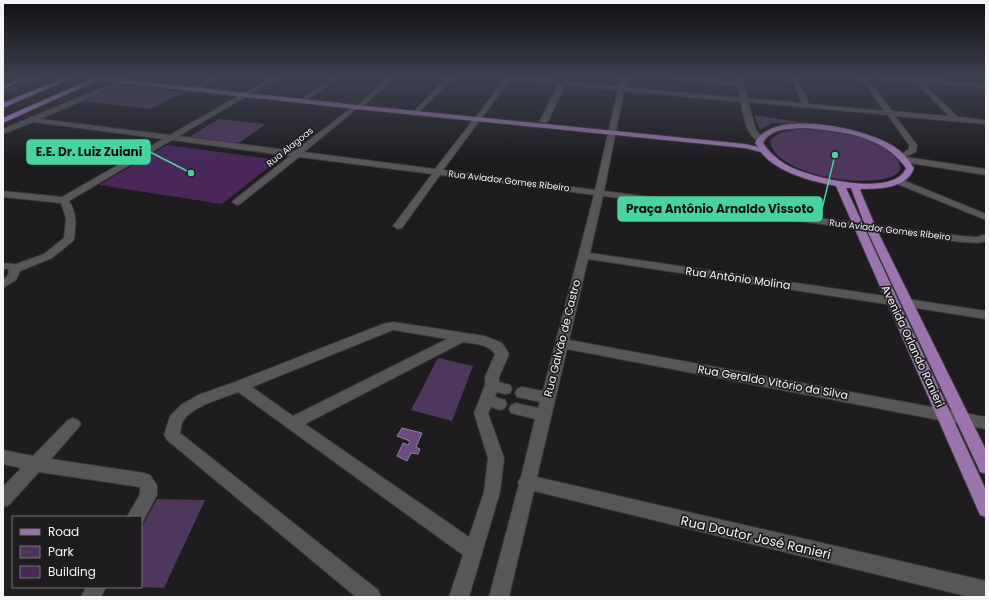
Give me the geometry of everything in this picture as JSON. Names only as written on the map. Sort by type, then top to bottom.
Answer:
[{"type":"highway","points":[[3,121],[35,106]]},
{"type":"main road","points":[[358,106],[544,122],[745,146],[760,144]]},
{"type":"main road","points":[[358,106],[614,130]]},
{"type":"main road","points":[[796,127],[822,128],[859,135],[892,148],[905,160],[910,168],[907,175],[898,181],[887,184],[854,186],[839,184],[810,178],[793,172],[768,158],[760,144],[765,134],[775,130],[796,127]]},
{"type":"main road","name":"Avenida Orlando Ranieri","points":[[839,184],[907,303],[986,467]]},
{"type":"main road","name":"Avenida Orlando Ranieri","points":[[854,186],[864,227],[892,301],[986,509]]},
{"type":"street","points":[[3,132],[64,106]]},
{"type":"street","points":[[5,196],[64,200],[225,106]]},
{"type":"street","name":"Rua Alagoas","points":[[237,202],[358,106]]},
{"type":"street","points":[[418,110],[422,106]]},
{"type":"street","points":[[398,226],[486,106]]},
{"type":"street","points":[[544,122],[552,106]]},
{"type":"street","name":"Rua Galvão de Castro","points":[[499,597],[526,482],[599,193],[618,106]]},
{"type":"street","points":[[745,106],[752,131],[760,144]]},
{"type":"street","points":[[807,106],[986,122]]},
{"type":"street","points":[[884,106],[914,148],[905,160]]},
{"type":"street","points":[[943,106],[957,120]]},
{"type":"street","name":"Rua Aviador Gomes Ribeiro","points":[[32,120],[961,239],[978,240],[986,237]]},
{"type":"street","points":[[905,160],[986,172]]},
{"type":"street","points":[[905,160],[986,179]]},
{"type":"street","points":[[898,181],[986,217]]},
{"type":"street","points":[[14,269],[48,256],[69,239],[72,222],[70,207],[64,200]]},
{"type":"street","name":"Rua Antônio Molina","points":[[583,255],[892,301]]},
{"type":"street","points":[[3,266],[11,266],[14,269]]},
{"type":"street","points":[[3,284],[13,277],[15,272],[14,269]]},
{"type":"street","points":[[907,303],[986,315]]},
{"type":"street","points":[[371,597],[172,435],[175,420],[186,409],[203,399],[240,386],[387,327],[393,326],[485,341],[498,346],[502,354],[492,377],[495,395],[481,414],[496,458],[492,492],[459,597]]},
{"type":"street","points":[[293,423],[462,337]]},
{"type":"street","name":"Rua Geraldo Vitório da Silva","points":[[561,343],[986,423]]},
{"type":"street","points":[[240,386],[473,551]]},
{"type":"street","points":[[522,393],[547,398]]},
{"type":"street","points":[[516,409],[543,415]]},
{"type":"street","points":[[3,499],[73,424]]},
{"type":"street","points":[[3,457],[36,464],[144,480],[149,485],[148,495],[137,516]]},
{"type":"street","name":"Rua Doutor José Ranieri","points":[[526,482],[986,591]]},
{"type":"street","points":[[91,597],[96,588]]},
{"type":"green space","points":[[125,106],[156,106],[150,109]]},
{"type":"green space","points":[[754,115],[799,122],[798,124],[772,123],[760,130]]},
{"type":"green space","points":[[219,119],[266,124],[236,145],[187,138]]},
{"type":"green space","points":[[797,129],[824,130],[857,136],[873,141],[887,148],[896,158],[901,169],[895,175],[882,179],[865,181],[845,180],[804,171],[788,163],[775,153],[770,141],[785,131]]},
{"type":"green space","points":[[438,358],[473,366],[452,421],[411,410]]},
{"type":"green space","points":[[157,499],[205,500],[164,588],[142,587],[142,526]]},
{"type":"shaded area","points":[[402,428],[422,433],[416,447],[420,449],[418,454],[411,453],[407,461],[397,456],[403,443],[408,445],[410,441],[397,436]]},
{"type":"building","points":[[167,145],[278,160],[222,204],[99,185]]},
{"type":"place","name":"Praça Antônio Arnaldo Vissoto","points":[[835,155]]},
{"type":"place","name":"E.E. Dr. Luiz Zuiani","points":[[191,173]]}]
